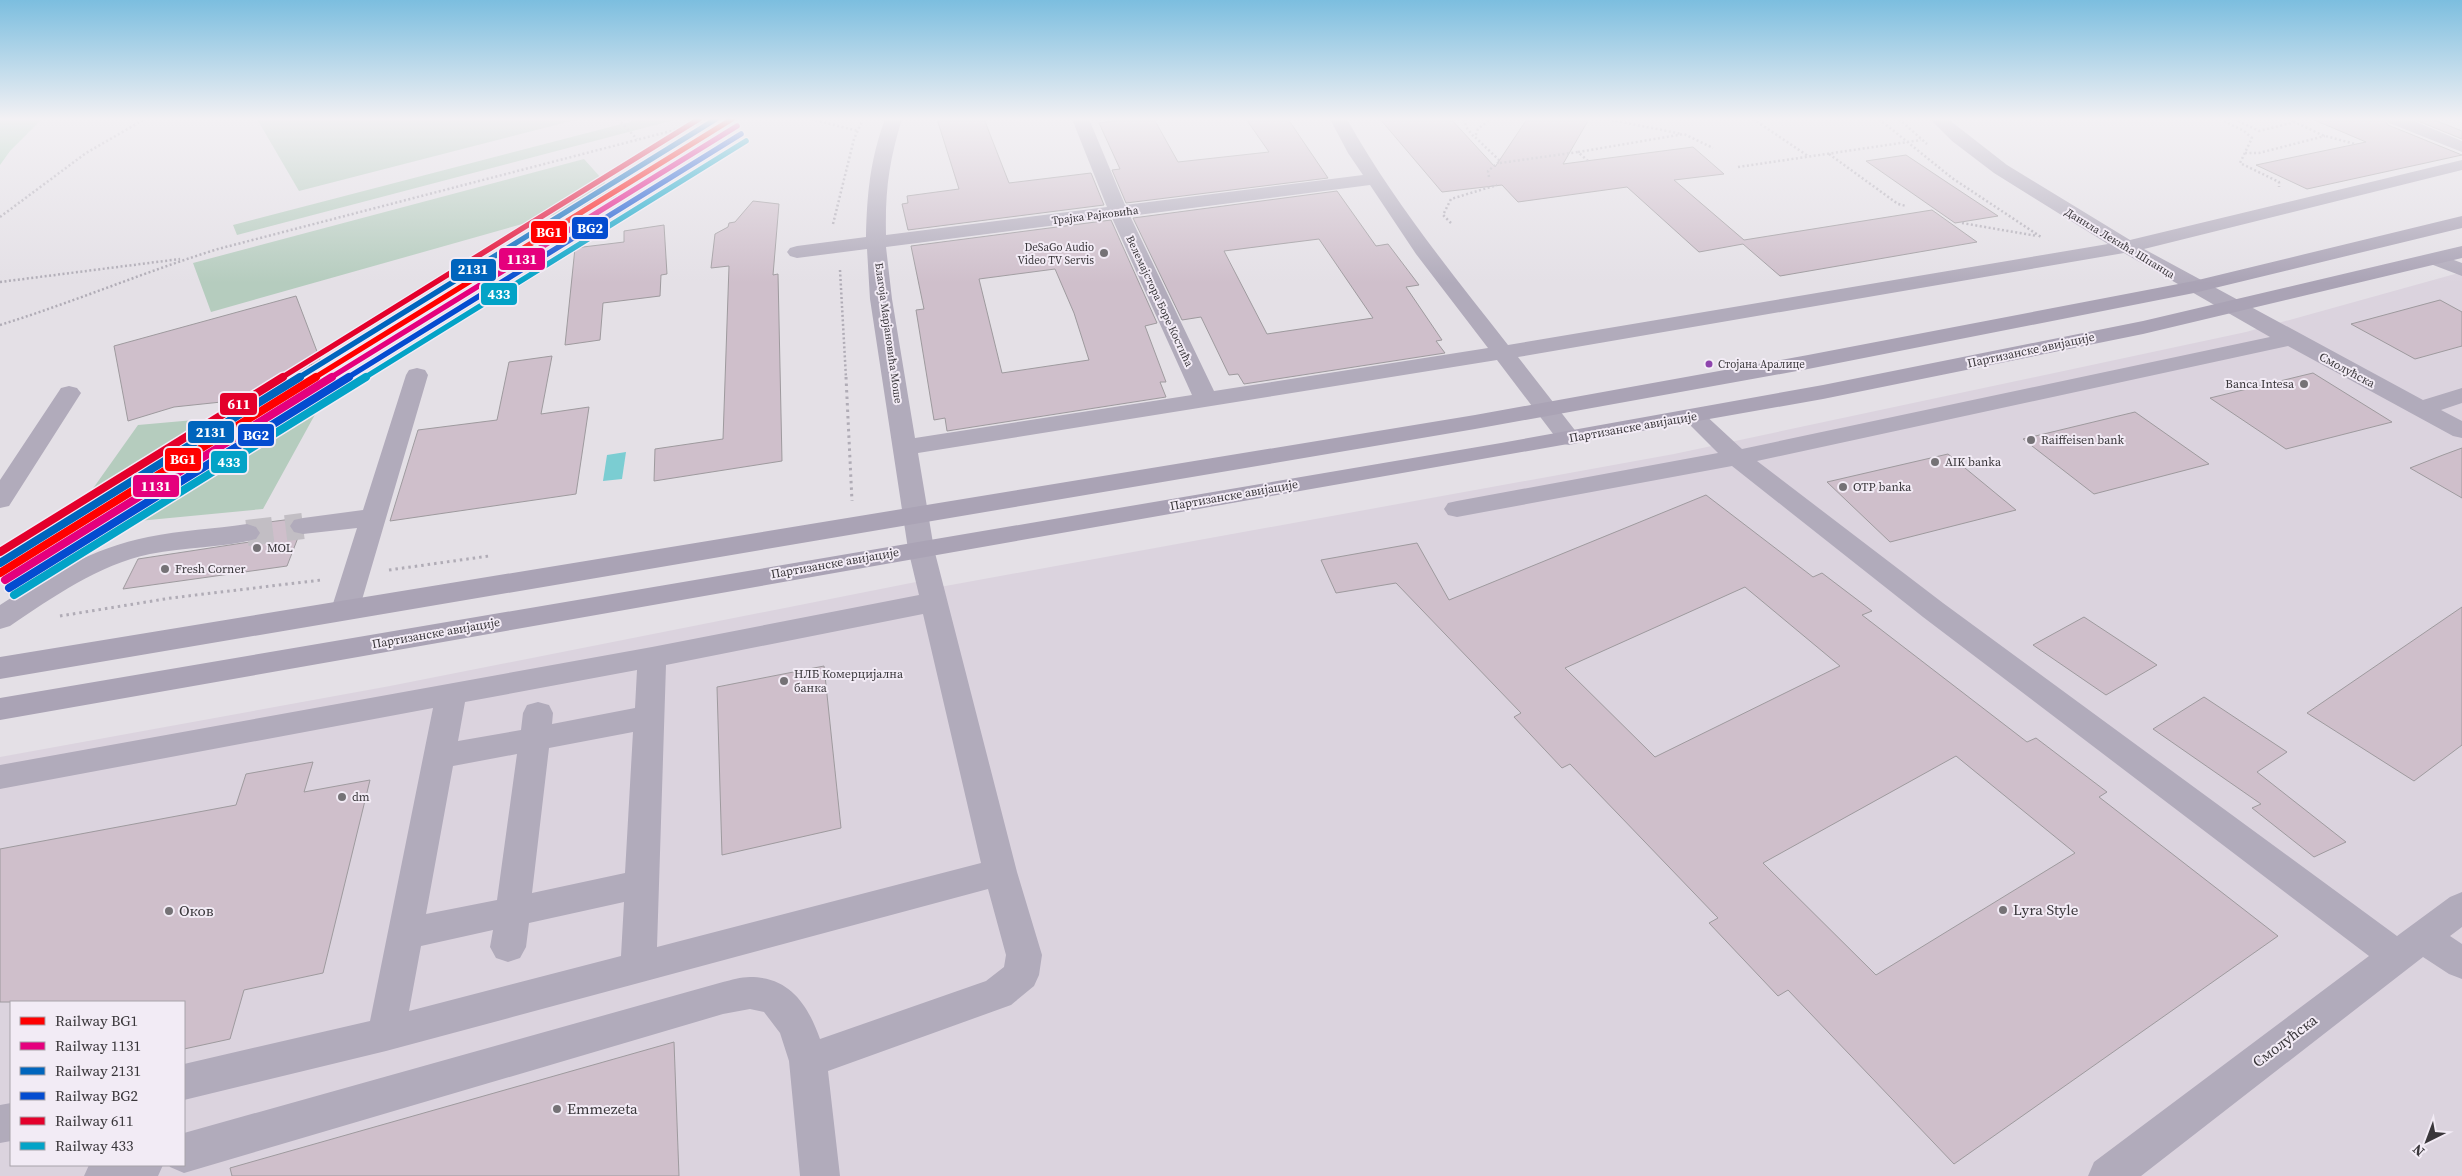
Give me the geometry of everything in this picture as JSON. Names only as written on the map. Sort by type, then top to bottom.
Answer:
[{"type":"main road","points":[[0,668],[1545,409],[1932,339],[2194,287],[2462,222]]},
{"type":"main road","name":"Партизанске авијације","points":[[0,710],[921,549],[1694,417],[1976,362],[2233,308],[2462,252]]},
{"type":"street","name":"Благоја Марјановића Моше","points":[[808,1061],[998,993],[1021,975],[1024,955],[1000,872],[921,549],[881,299],[876,242],[876,192],[879,174]]},
{"type":"street","name":"Велемајстора Боре Костића","points":[[1103,174],[1206,399]]},
{"type":"street","points":[[1371,174],[1423,250],[1501,353],[1569,438]]},
{"type":"street","name":"Данила Лекића Шпанца","points":[[2010,174],[2126,247],[2233,308]]},
{"type":"street","points":[[906,447],[1501,353],[2126,247],[2422,174]]},
{"type":"street","name":"Трајка Рајковића","points":[[796,252],[1374,179]]},
{"type":"street","points":[[2435,259],[2462,270]]},
{"type":"street","name":"Смолућска","points":[[2233,308],[2462,432]]},
{"type":"street","points":[[1457,509],[1736,457],[2290,339]]},
{"type":"street","points":[[346,610],[417,375]]},
{"type":"street","points":[[0,500],[69,393]]},
{"type":"street","points":[[2420,409],[2462,395]]},
{"type":"street","points":[[1694,417],[1736,457],[2119,751],[2410,947],[2462,963]]},
{"type":"street","points":[[303,526],[375,517]]},
{"type":"street","points":[[0,619],[46,588],[113,555],[148,546],[247,533]]},
{"type":"street","points":[[0,776],[451,695],[934,602]]},
{"type":"street","points":[[638,967],[652,657]]},
{"type":"street","points":[[386,1034],[451,695]]},
{"type":"street","points":[[439,757],[542,734],[649,726]]},
{"type":"street","points":[[508,947],[542,734]]},
{"type":"street","points":[[185,1082],[386,1034],[1000,872]]},
{"type":"street","points":[[537,887],[643,874]]},
{"type":"street","points":[[405,934],[513,911],[643,874]]},
{"type":"street","name":"Смолућска","points":[[2108,1176],[2462,907]]},
{"type":"street","points":[[185,1153],[723,998],[750,993],[775,998],[796,1024],[808,1061],[820,1176]]},
{"type":"street","points":[[104,1176],[139,1166]]},
{"type":"path","points":[[0,217],[58,174]]},
{"type":"path","points":[[0,325],[62,306],[155,269],[190,258],[506,174]]},
{"type":"path","points":[[846,174],[833,223],[838,246],[852,501]]},
{"type":"path","points":[[1857,174],[1898,204],[1906,206]]},
{"type":"path","points":[[1947,174],[2040,236]]},
{"type":"path","points":[[2262,174],[2280,182],[2279,187],[2285,190]]},
{"type":"path","points":[[1451,223],[1443,215],[1451,199],[1497,185]]},
{"type":"path","points":[[1962,223],[2040,236],[2086,254]]},
{"type":"path","points":[[0,282],[190,258]]},
{"type":"path","points":[[844,503],[911,485]]},
{"type":"path","points":[[57,617],[171,598],[356,575],[492,555]]},
{"type":"shaded area","points":[[2462,272],[2462,1176],[0,1176],[0,757],[390,686],[926,580],[929,589],[1674,454],[2246,332]]},
{"type":"green space","points":[[289,174],[366,174],[299,191]]},
{"type":"green space","points":[[430,174],[469,174],[237,235],[233,225]]},
{"type":"green space","points":[[528,174],[597,174],[618,197],[211,312],[193,263]]},
{"type":"green space","points":[[318,409],[263,509],[65,528],[138,425]]},
{"type":"water","points":[[626,452],[622,479],[603,481],[607,455]]},
{"type":"building","points":[[954,174],[1005,174],[1009,183],[1091,174],[1104,205],[908,230],[902,204],[908,203],[907,196],[959,189]]},
{"type":"building","points":[[1114,174],[1325,174],[1328,178],[1126,203]]},
{"type":"building","points":[[1427,174],[1724,174],[1674,180],[1744,240],[1932,210],[1977,242],[1780,276],[1743,244],[1699,252],[1627,187],[1518,202],[1502,185],[1442,192]]},
{"type":"building","points":[[1884,174],[1934,174],[1998,216],[1955,223]]},
{"type":"building","points":[[2275,174],[2376,174],[2307,189]]},
{"type":"building","points":[[1337,191],[1376,246],[1388,244],[1419,285],[1406,287],[1442,340],[1436,341],[1445,353],[1244,384],[1238,374],[1229,375],[1201,317],[1182,320],[1133,218]],"holes":[[[1319,239],[1373,318],[1267,334],[1224,251]]]},
{"type":"building","points":[[753,201],[779,204],[773,275],[778,274],[782,461],[654,481],[655,449],[723,439],[729,266],[711,268],[715,234],[728,227],[729,223],[735,222]]},
{"type":"building","points":[[1111,220],[1157,323],[1145,326],[1166,382],[1160,382],[1166,397],[947,431],[945,418],[934,420],[916,310],[924,309],[911,246]],"holes":[[[1055,269],[1074,313],[1089,360],[1002,373],[979,279]]]},
{"type":"building","points":[[664,225],[667,274],[661,275],[660,296],[603,303],[600,340],[565,345],[575,248],[624,242],[624,231]]},
{"type":"building","points":[[296,296],[321,362],[310,365],[297,394],[174,407],[128,421],[114,346]]},
{"type":"building","points":[[2440,300],[2462,312],[2462,346],[2415,359],[2351,324]]},
{"type":"building","points":[[552,356],[541,414],[589,407],[576,494],[390,521],[418,430],[497,420],[509,362]]},
{"type":"building","points":[[2313,373],[2392,422],[2286,449],[2210,398]]},
{"type":"building","points":[[2135,412],[2209,464],[2094,494],[2023,439]]},
{"type":"building","points":[[2462,448],[2462,498],[2410,468],[2443,455]]},
{"type":"building","points":[[1948,454],[2016,510],[1890,542],[1827,482]]},
{"type":"building","points":[[1706,495],[1813,577],[1822,573],[1872,611],[1862,615],[2027,742],[2036,738],[2107,792],[2099,797],[2278,936],[1954,1164],[1788,990],[1778,996],[1709,923],[1718,918],[1570,764],[1562,768],[1514,717],[1521,713],[1396,583],[1336,593],[1321,560],[1417,543],[1449,600]],"holes":[[[1745,587],[1840,666],[1655,757],[1565,668]],[[1956,756],[2075,853],[1876,975],[1763,863]]]},
{"type":"building","name":"MOL","points":[[292,519],[288,527],[292,533],[299,535],[287,566],[123,589],[138,559],[256,541],[262,532],[254,524]]},
{"type":"building","points":[[2462,607],[2462,745],[2414,781],[2307,713]]},
{"type":"building","points":[[2084,617],[2157,665],[2106,695],[2033,645]]},
{"type":"building","points":[[824,666],[841,828],[722,855],[717,687]]},
{"type":"building","points":[[2204,697],[2287,752],[2257,772],[2346,842],[2314,857],[2252,808],[2261,804],[2153,729]]},
{"type":"building","name":"Оков","points":[[313,762],[304,792],[370,780],[323,973],[244,990],[230,1039],[185,1049],[185,1001],[0,1002],[0,849],[236,805],[246,774]]},
{"type":"building","name":"Emmezeta","points":[[674,1042],[679,1176],[232,1176],[230,1168]]},
{"type":"tunnel","points":[[247,533],[303,526]]},
{"type":"rail line","name":"611","points":[[0,552],[610,174]]},
{"type":"rail line","name":"2131","points":[[0,563],[627,174]]},
{"type":"rail line","name":"BG1","points":[[0,573],[644,174]]},
{"type":"rail line","name":"1131","points":[[5,580],[660,174]]},
{"type":"rail line","name":"BG2","points":[[9,588],[677,174]]},
{"type":"rail line","name":"433","points":[[14,595],[693,174]]},
{"type":"place","name":"DeSaGo Audio Video TV Servis","points":[[1104,253]]},
{"type":"place","name":"Стојана Аралице","points":[[1709,364]]},
{"type":"place","name":"Banca Intesa","points":[[2304,384]]},
{"type":"place","name":"Raiffeisen bank","points":[[2031,440]]},
{"type":"place","name":"AIK banka","points":[[1935,462]]},
{"type":"place","name":"OTP banka","points":[[1843,487]]},
{"type":"place","name":"MOL","points":[[257,548]]},
{"type":"place","name":"Fresh Corner","points":[[165,569]]},
{"type":"place","name":"НЛБ Комерцијална банка","points":[[784,681]]},
{"type":"place","name":"dm","points":[[342,797]]},
{"type":"place","name":"Lyra Style","points":[[2003,910]]},
{"type":"place","name":"Оков","points":[[169,911]]},
{"type":"place","name":"Emmezeta","points":[[557,1109]]}]
